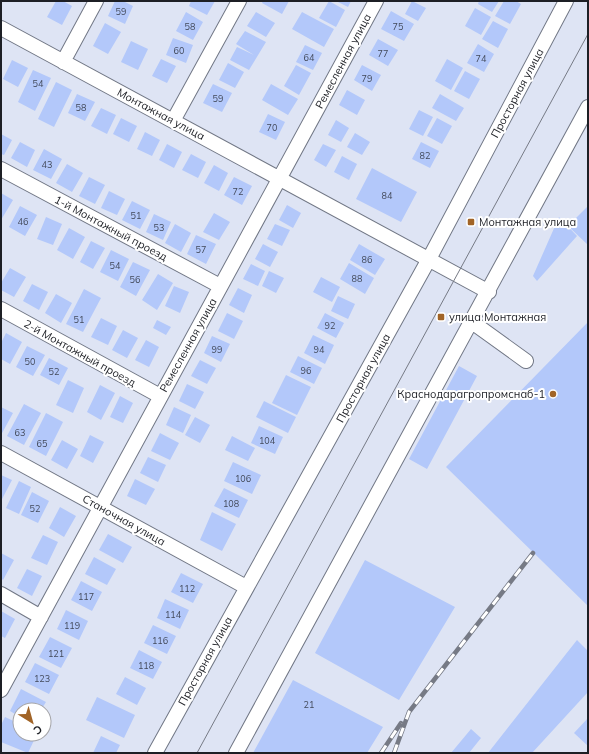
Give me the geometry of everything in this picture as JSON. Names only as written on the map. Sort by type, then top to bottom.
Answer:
[{"type":"street","points":[[63,62],[96,1]]},
{"type":"street","points":[[173,121],[239,1]]},
{"type":"street","name":"Ремесленная улица","points":[[1,690],[376,1]]},
{"type":"street","name":"Просторная улица","points":[[155,753],[429,259],[566,1]]},
{"type":"street","name":"Монтажная улица","points":[[1,28],[489,292]]},
{"type":"street","points":[[236,753],[489,292],[588,108]]},
{"type":"street","name":"1-й Монтажный проезд","points":[[1,169],[220,286]]},
{"type":"street","name":"2-й Монтажный проезд","points":[[1,309],[160,396]]},
{"type":"street","points":[[472,322],[526,361]]},
{"type":"street","name":"Станочная улица","points":[[1,453],[246,587]]},
{"type":"street","points":[[1,594],[41,617]]},
{"type":"building","points":[[56,1],[63,1],[72,6],[62,25],[47,17]]},
{"type":"building","points":[[115,1],[123,1],[133,6],[125,24],[108,16]]},
{"type":"building","points":[[191,1],[215,1],[207,15],[189,6]]},
{"type":"building","points":[[263,1],[289,1],[282,14],[262,3]]},
{"type":"building","points":[[329,1],[345,10],[336,27],[319,18]]},
{"type":"building","points":[[336,1],[351,1],[348,7]]},
{"type":"building","points":[[412,1],[426,8],[418,21],[405,14]]},
{"type":"building","points":[[479,1],[499,1],[492,12],[478,4]]},
{"type":"building","points":[[504,1],[516,1],[521,4],[510,24],[495,16]]},
{"type":"building","points":[[475,8],[491,17],[481,35],[465,26]]},
{"type":"building","points":[[391,11],[414,24],[404,41],[381,29]]},
{"type":"building","points":[[186,12],[203,22],[193,40],[176,31]]},
{"type":"building","points":[[256,12],[275,23],[266,37],[247,26]]},
{"type":"building","points":[[302,12],[334,29],[324,47],[292,29]]},
{"type":"building","points":[[493,21],[508,29],[498,48],[482,39]]},
{"type":"building","points":[[105,23],[121,32],[108,54],[93,46]]},
{"type":"building","points":[[245,31],[266,42],[249,70],[230,60],[237,47],[254,55],[236,44]]},
{"type":"building","points":[[173,38],[193,45],[186,63],[166,55]]},
{"type":"building","points":[[378,39],[398,50],[388,66],[369,55]]},
{"type":"building","points":[[131,41],[148,49],[138,70],[121,62]]},
{"type":"building","points":[[478,44],[494,54],[484,72],[467,63]]},
{"type":"building","points":[[305,45],[322,53],[313,70],[296,62]]},
{"type":"building","points":[[161,59],[176,66],[167,83],[152,76]]},
{"type":"building","points":[[447,59],[463,68],[451,90],[435,81]]},
{"type":"building","points":[[12,60],[28,68],[18,87],[3,79]]},
{"type":"building","points":[[228,63],[244,72],[235,88],[219,80]]},
{"type":"building","points":[[296,65],[311,73],[299,95],[284,86]]},
{"type":"building","points":[[362,65],[381,75],[372,91],[354,80]]},
{"type":"building","points":[[33,70],[51,78],[35,111],[18,102]]},
{"type":"building","points":[[465,71],[480,79],[469,99],[454,91]]},
{"type":"building","points":[[56,82],[72,90],[54,127],[38,119]]},
{"type":"building","points":[[213,84],[232,93],[222,112],[203,103]]},
{"type":"building","points":[[271,84],[298,99],[288,115],[262,100]]},
{"type":"building","points":[[347,90],[365,100],[357,115],[339,105]]},
{"type":"building","points":[[77,94],[95,102],[85,121],[68,113]]},
{"type":"building","points":[[440,94],[464,108],[456,121],[432,108]]},
{"type":"building","points":[[101,108],[116,115],[107,134],[91,126]]},
{"type":"building","points":[[419,110],[433,117],[423,136],[409,129]]},
{"type":"building","points":[[268,114],[285,122],[276,140],[259,132]]},
{"type":"building","points":[[121,118],[137,126],[129,142],[113,134]]},
{"type":"building","points":[[437,118],[452,126],[442,144],[427,136]]},
{"type":"building","points":[[336,120],[349,128],[341,142],[328,135]]},
{"type":"building","points":[[145,132],[160,140],[152,156],[137,149]]},
{"type":"building","points":[[355,133],[370,142],[362,155],[347,147]]},
{"type":"building","points":[[1,134],[12,140],[4,155],[1,154]]},
{"type":"building","points":[[20,142],[35,150],[27,167],[11,158]]},
{"type":"building","points":[[421,142],[439,151],[430,168],[412,159]]},
{"type":"building","points":[[167,144],[182,152],[174,168],[159,160]]},
{"type":"building","points":[[323,144],[336,150],[326,167],[314,160]]},
{"type":"building","points":[[44,149],[62,159],[51,179],[33,170]]},
{"type":"building","points":[[191,154],[206,162],[198,178],[182,170]]},
{"type":"building","points":[[342,156],[357,164],[349,180],[334,172]]},
{"type":"building","points":[[67,164],[83,173],[72,192],[56,183]]},
{"type":"building","points":[[214,165],[228,173],[219,191],[204,183]]},
{"type":"building","points":[[372,168],[417,192],[401,222],[356,199]]},
{"type":"building","points":[[89,177],[105,185],[95,204],[79,196]]},
{"type":"building","points":[[234,177],[252,186],[242,205],[224,195]]},
{"type":"building","points":[[109,191],[125,199],[117,215],[101,208]]},
{"type":"building","points":[[1,193],[13,200],[1,220]]},
{"type":"building","points":[[132,201],[150,210],[140,229],[122,220]]},
{"type":"building","points":[[287,205],[301,213],[293,228],[279,220]]},
{"type":"building","points":[[20,206],[37,215],[25,236],[9,227]]},
{"type":"building","points":[[588,206],[588,245],[568,226]]},
{"type":"building","points":[[214,213],[230,222],[219,240],[203,232]]},
{"type":"building","points":[[154,214],[171,222],[163,240],[146,232]]},
{"type":"building","points":[[46,217],[62,224],[53,245],[37,239]]},
{"type":"building","points":[[559,217],[577,236],[537,281],[533,276]]},
{"type":"building","points":[[175,224],[191,233],[181,252],[165,243]]},
{"type":"building","points":[[275,224],[290,230],[282,246],[267,239]]},
{"type":"building","points":[[69,228],[85,237],[73,259],[57,250]]},
{"type":"building","points":[[196,235],[216,244],[206,264],[187,254]]},
{"type":"building","points":[[91,241],[105,248],[93,269],[80,262]]},
{"type":"building","points":[[263,244],[278,252],[270,267],[255,259]]},
{"type":"building","points":[[359,244],[385,259],[375,275],[350,260]]},
{"type":"building","points":[[111,250],[129,259],[118,281],[100,272]]},
{"type":"building","points":[[133,262],[150,270],[136,296],[120,287]]},
{"type":"building","points":[[349,263],[374,278],[365,294],[340,279]]},
{"type":"building","points":[[251,264],[265,271],[258,286],[243,279]]},
{"type":"building","points":[[10,268],[26,277],[14,297],[1,290],[1,283]]},
{"type":"building","points":[[269,271],[284,278],[276,293],[262,286]]},
{"type":"building","points":[[158,274],[173,283],[157,310],[142,300]]},
{"type":"building","points":[[321,277],[340,287],[332,302],[313,292]]},
{"type":"building","points":[[32,284],[48,292],[39,310],[23,301]]},
{"type":"building","points":[[174,286],[189,292],[180,313],[165,306]]},
{"type":"building","points":[[238,288],[252,295],[244,313],[229,305]]},
{"type":"building","points":[[84,289],[101,298],[83,332],[66,324]]},
{"type":"building","points":[[56,294],[72,303],[61,323],[45,313]]},
{"type":"building","points":[[338,296],[355,304],[348,319],[331,311]]},
{"type":"building","points":[[227,313],[243,321],[234,339],[218,331]]},
{"type":"building","points":[[325,313],[344,323],[336,338],[317,328]]},
{"type":"building","points":[[101,318],[117,326],[108,345],[91,337]]},
{"type":"building","points":[[157,320],[171,327],[166,335],[153,328]]},
{"type":"building","name":"Краснодарагропромснаб-1","points":[[588,322],[588,606],[446,467]]},
{"type":"building","points":[[123,330],[138,338],[127,358],[112,350]]},
{"type":"building","points":[[6,333],[22,342],[10,364],[1,359],[1,343]]},
{"type":"building","points":[[313,335],[334,345],[325,364],[304,353]]},
{"type":"building","points":[[212,336],[230,344],[221,362],[204,353]]},
{"type":"building","points":[[146,340],[159,347],[149,367],[135,360]]},
{"type":"building","points":[[27,346],[45,355],[33,376],[16,367]]},
{"type":"building","points":[[298,356],[322,368],[314,384],[290,372]]},
{"type":"building","points":[[49,358],[68,368],[59,385],[40,375]]},
{"type":"building","points":[[200,360],[216,368],[207,384],[191,376]]},
{"type":"building","points":[[459,366],[477,376],[427,469],[409,459]]},
{"type":"building","points":[[286,375],[311,387],[297,415],[272,403]]},
{"type":"building","points":[[68,380],[84,388],[73,413],[56,405]]},
{"type":"building","points":[[187,384],[204,392],[195,409],[179,401]]},
{"type":"building","points":[[100,385],[115,393],[101,420],[87,412]]},
{"type":"building","points":[[120,396],[133,403],[123,423],[110,417]]},
{"type":"building","points":[[264,401],[296,417],[288,433],[256,417]]},
{"type":"building","points":[[24,404],[41,413],[24,445],[7,436]]},
{"type":"building","points":[[1,407],[13,413],[1,435]]},
{"type":"building","points":[[174,407],[191,415],[183,433],[166,425]]},
{"type":"building","points":[[46,413],[63,422],[46,456],[29,447]]},
{"type":"building","points":[[195,417],[210,425],[200,443],[185,435]]},
{"type":"building","points":[[259,426],[283,437],[275,454],[251,443]]},
{"type":"building","points":[[160,433],[179,443],[170,460],[151,451]]},
{"type":"building","points":[[90,435],[104,442],[93,463],[80,456]]},
{"type":"building","points":[[232,436],[255,448],[248,461],[225,450]]},
{"type":"building","points":[[62,440],[78,449],[67,469],[51,460]]},
{"type":"building","points":[[148,457],[166,465],[158,482],[140,473]]},
{"type":"building","points":[[233,462],[261,475],[252,494],[224,481]]},
{"type":"building","points":[[1,475],[12,480],[1,501]]},
{"type":"building","points":[[135,479],[155,489],[146,505],[127,496]]},
{"type":"building","points":[[19,481],[31,487],[19,514],[6,508]]},
{"type":"building","points":[[224,488],[248,500],[239,518],[214,506]]},
{"type":"building","points":[[32,492],[49,501],[38,523],[21,515]]},
{"type":"building","points":[[60,507],[76,516],[64,537],[49,528]]},
{"type":"building","points":[[212,512],[236,524],[222,551],[200,540]]},
{"type":"building","points":[[108,534],[132,547],[123,563],[99,550]]},
{"type":"building","points":[[43,535],[58,542],[47,565],[31,558]]},
{"type":"building","points":[[1,553],[14,560],[3,580],[1,578]]},
{"type":"building","points":[[94,557],[116,569],[107,585],[85,574]]},
{"type":"building","points":[[365,560],[455,607],[399,700],[315,653]]},
{"type":"building","points":[[27,569],[42,576],[32,596],[17,588]]},
{"type":"building","points":[[181,573],[203,584],[193,603],[171,592]]},
{"type":"building","points":[[81,581],[102,592],[92,611],[71,600]]},
{"type":"building","points":[[165,599],[189,610],[180,629],[157,618]]},
{"type":"building","points":[[66,610],[88,621],[79,640],[57,629]]},
{"type":"building","points":[[1,611],[15,619],[5,638],[1,636]]},
{"type":"building","points":[[153,625],[176,636],[167,654],[144,643]]},
{"type":"building","points":[[50,637],[72,648],[61,668],[39,657]]},
{"type":"building","points":[[577,640],[588,651],[588,692],[532,753],[488,753]]},
{"type":"building","points":[[139,650],[162,662],[153,679],[130,668]]},
{"type":"building","points":[[35,663],[59,675],[49,694],[25,682]]},
{"type":"building","points":[[125,677],[146,688],[137,705],[116,694]]},
{"type":"building","points":[[293,680],[383,727],[367,753],[253,753]]},
{"type":"building","points":[[21,689],[46,702],[14,702]]},
{"type":"building","points":[[97,697],[135,715],[124,738],[86,720]]},
{"type":"building","points":[[5,717],[12,720],[12,742],[33,742],[28,753],[1,742],[1,725]]},
{"type":"building","points":[[588,718],[588,746],[574,733]]},
{"type":"building","points":[[471,729],[481,738],[469,753],[451,753]]},
{"type":"building","points":[[101,736],[120,745],[116,753],[93,753]]},
{"type":"tram line","points":[[197,753],[588,34]]},
{"type":"railway","points":[[394,753],[409,712],[533,553]]},
{"type":"railway","points":[[381,753],[401,723]]},
{"type":"place","name":"Монтажная улица","points":[[471,222]]},
{"type":"place","name":"улица Монтажная","points":[[441,317]]},
{"type":"place","name":"Краснодарагропромснаб-1","points":[[553,394]]}]
